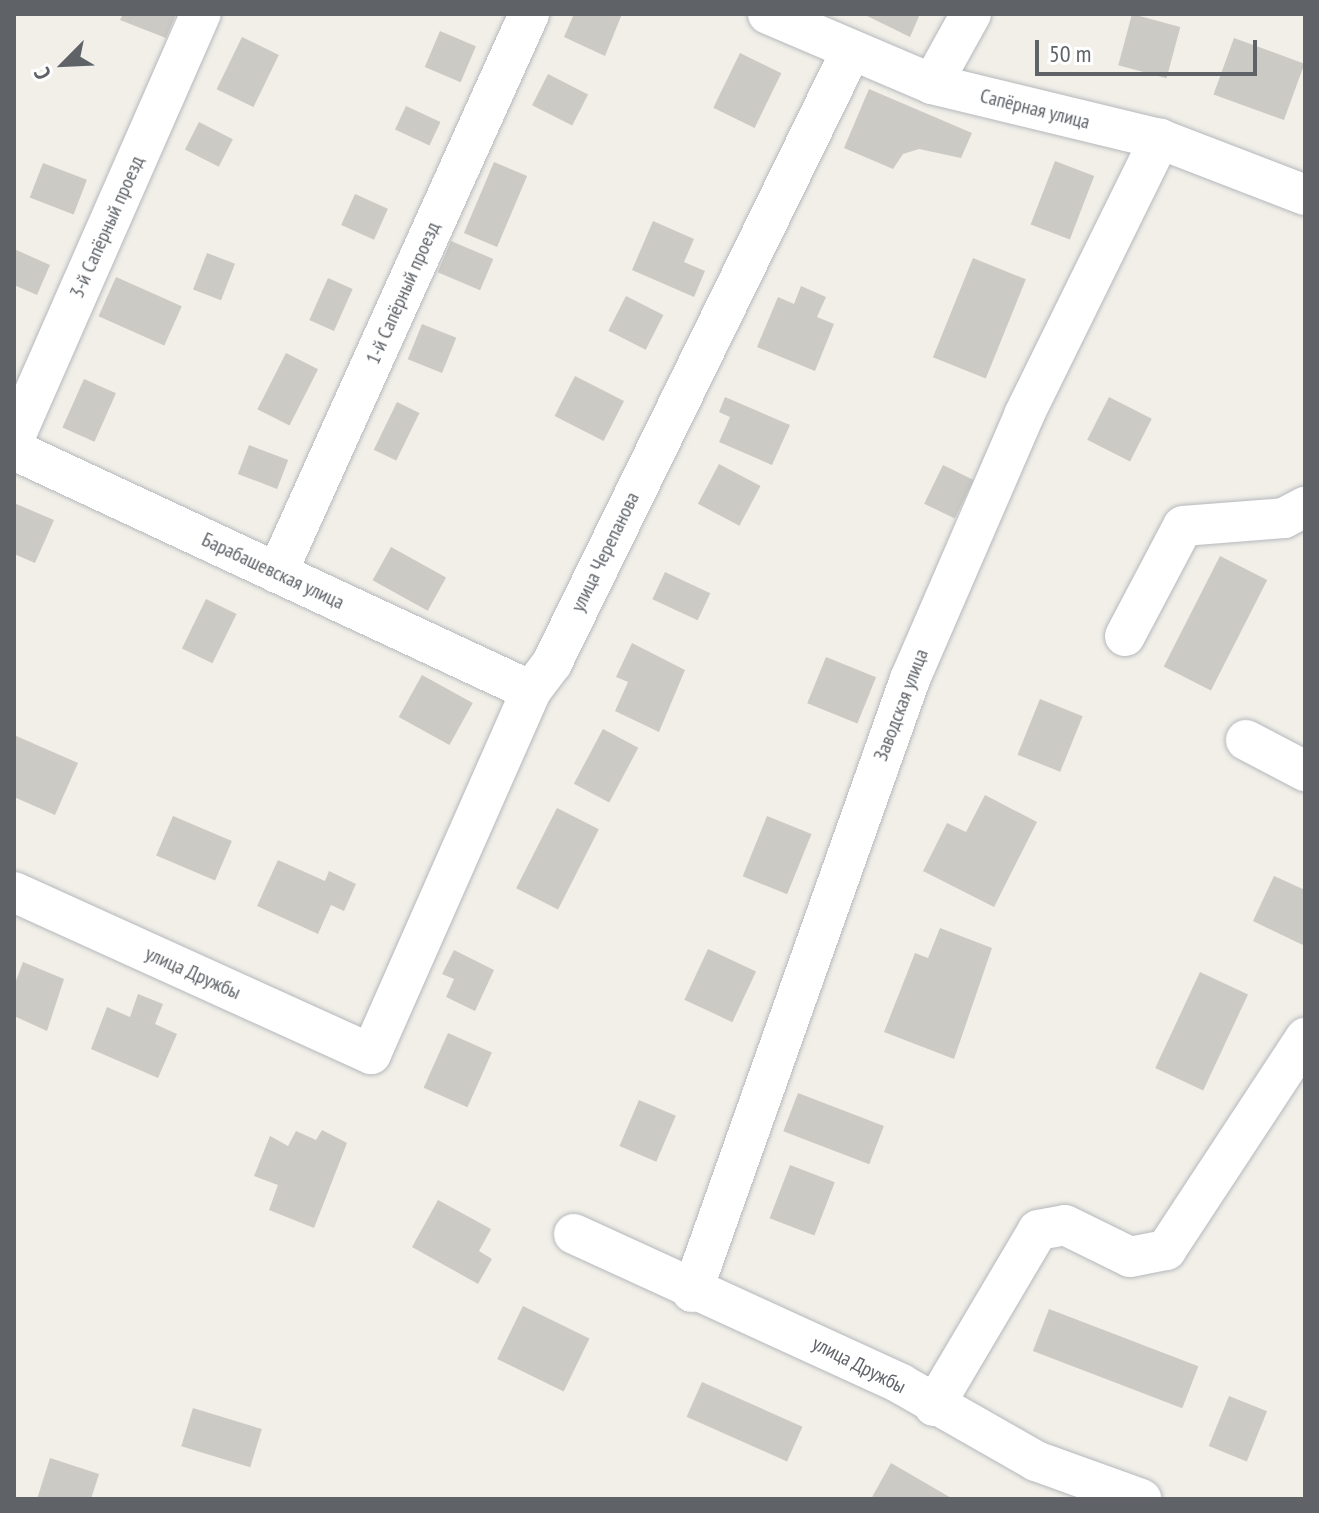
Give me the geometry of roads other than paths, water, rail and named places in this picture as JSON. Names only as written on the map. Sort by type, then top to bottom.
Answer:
[{"type":"street","name":"3-й Сапёрный проезд","points":[[14,439],[201,14]]},
{"type":"street","name":"1-й Сапёрный проезд","points":[[277,573],[529,14]]},
{"type":"street","name":"Сапёрная улица","points":[[768,14],[850,53],[932,84],[1160,139],[1305,195]]},
{"type":"street","points":[[932,84],[971,14]]},
{"type":"street","name":"улица Черепанова","points":[[371,1054],[531,691],[552,663],[850,53]]},
{"type":"street","name":"Заводская улица","points":[[692,1292],[910,679],[1024,415],[1160,139]]},
{"type":"street","name":"Барабашевская улица","points":[[14,450],[531,691]]},
{"type":"street","points":[[1125,636],[1183,526],[1284,518],[1305,507]]},
{"type":"street","points":[[1246,740],[1305,771]]},
{"type":"street","name":"улица Дружбы","points":[[14,892],[371,1054]]},
{"type":"street","points":[[934,1406],[1038,1230],[1065,1225],[1130,1257],[1166,1250],[1305,1038]]},
{"type":"street","name":"улица Дружбы","points":[[574,1234],[692,1292],[807,1339],[1036,1461],[1141,1499]]}]
